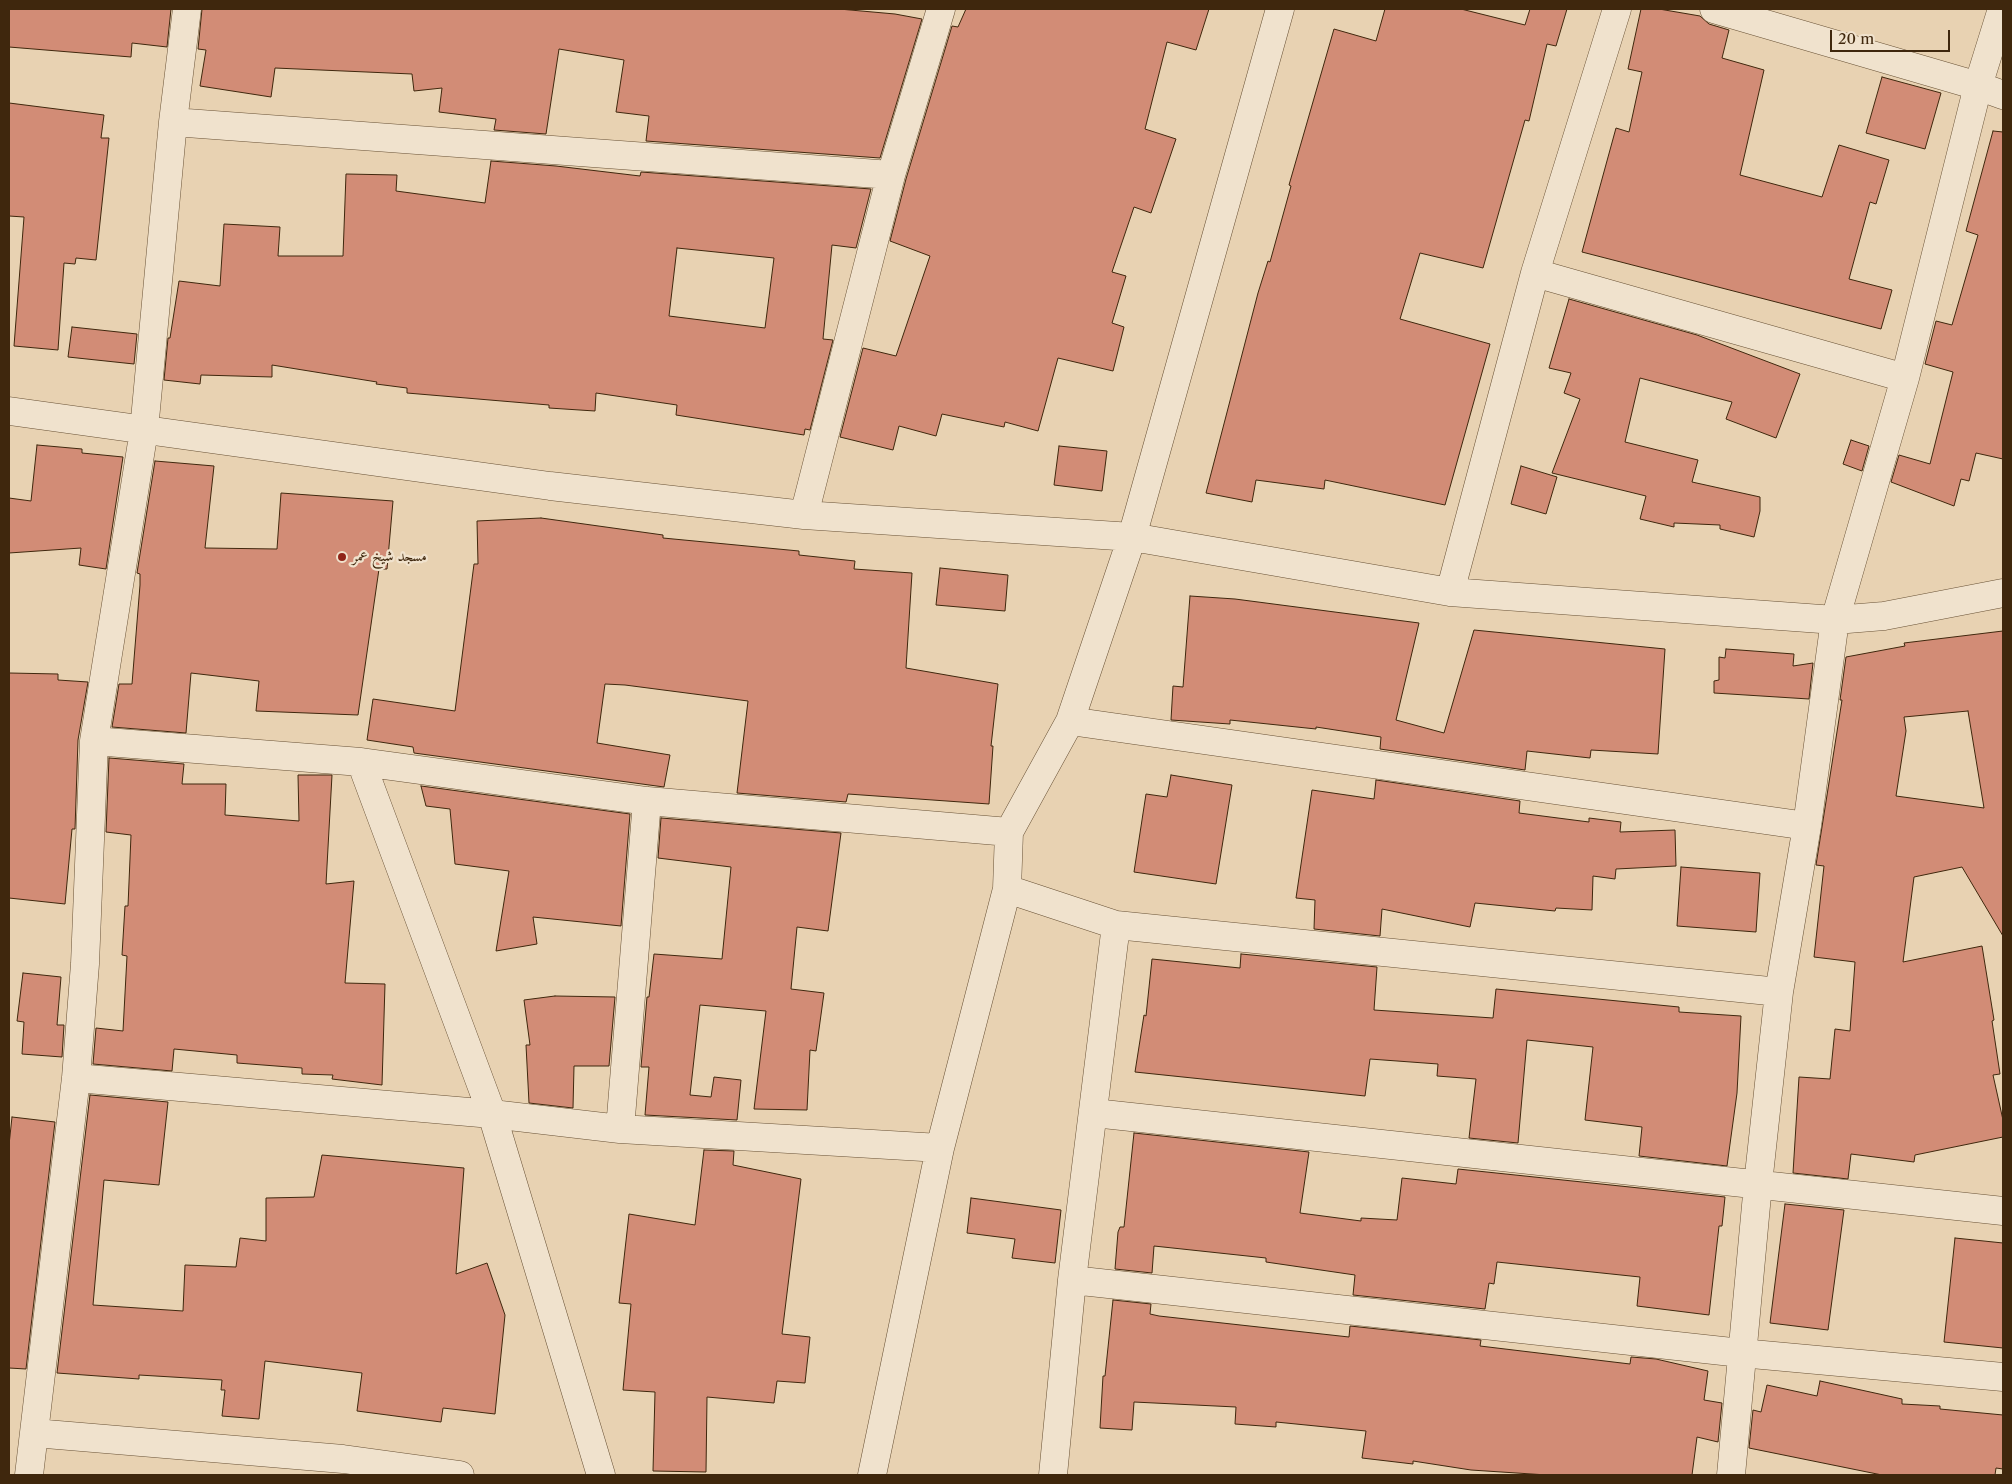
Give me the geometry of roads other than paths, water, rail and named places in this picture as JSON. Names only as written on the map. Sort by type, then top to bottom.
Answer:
[{"type":"street","points":[[29,1475],[76,1078],[85,964],[94,740],[144,430],[173,122],[187,9]]},
{"type":"street","points":[[804,515],[891,175],[941,9]]},
{"type":"street","points":[[872,1475],[940,1148],[1007,889],[1009,832],[1070,721],[1132,537],[1280,9]]},
{"type":"street","points":[[1450,592],[1534,273],[1617,9]]},
{"type":"street","points":[[1714,9],[1991,90]]},
{"type":"street","points":[[1731,1475],[1741,1353],[1779,992],[1807,826],[1835,620],[1991,90],[2002,9]]},
{"type":"street","points":[[173,122],[891,175]]},
{"type":"street","points":[[1534,273],[1905,378]]},
{"type":"street","points":[[9,411],[550,486],[804,515],[1132,537],[1450,592],[1835,620],[1884,616],[2003,593]]},
{"type":"street","points":[[1070,721],[1807,826]]},
{"type":"street","points":[[94,740],[361,762],[647,801],[1009,832]]},
{"type":"street","points":[[361,762],[492,1114],[601,1475]]},
{"type":"street","points":[[620,1129],[647,801]]},
{"type":"street","points":[[1007,889],[1116,926],[1779,992]]},
{"type":"street","points":[[1053,1475],[1072,1280],[1116,926]]},
{"type":"street","points":[[76,1078],[492,1114],[620,1129],[940,1148]]},
{"type":"street","points":[[1094,1113],[2003,1211]]},
{"type":"street","points":[[1072,1280],[1741,1353],[2003,1377]]},
{"type":"street","points":[[34,1433],[342,1467],[460,1475]]},
{"type":"place","name":"مسجد شيخ عمر","points":[[342,557]]}]
